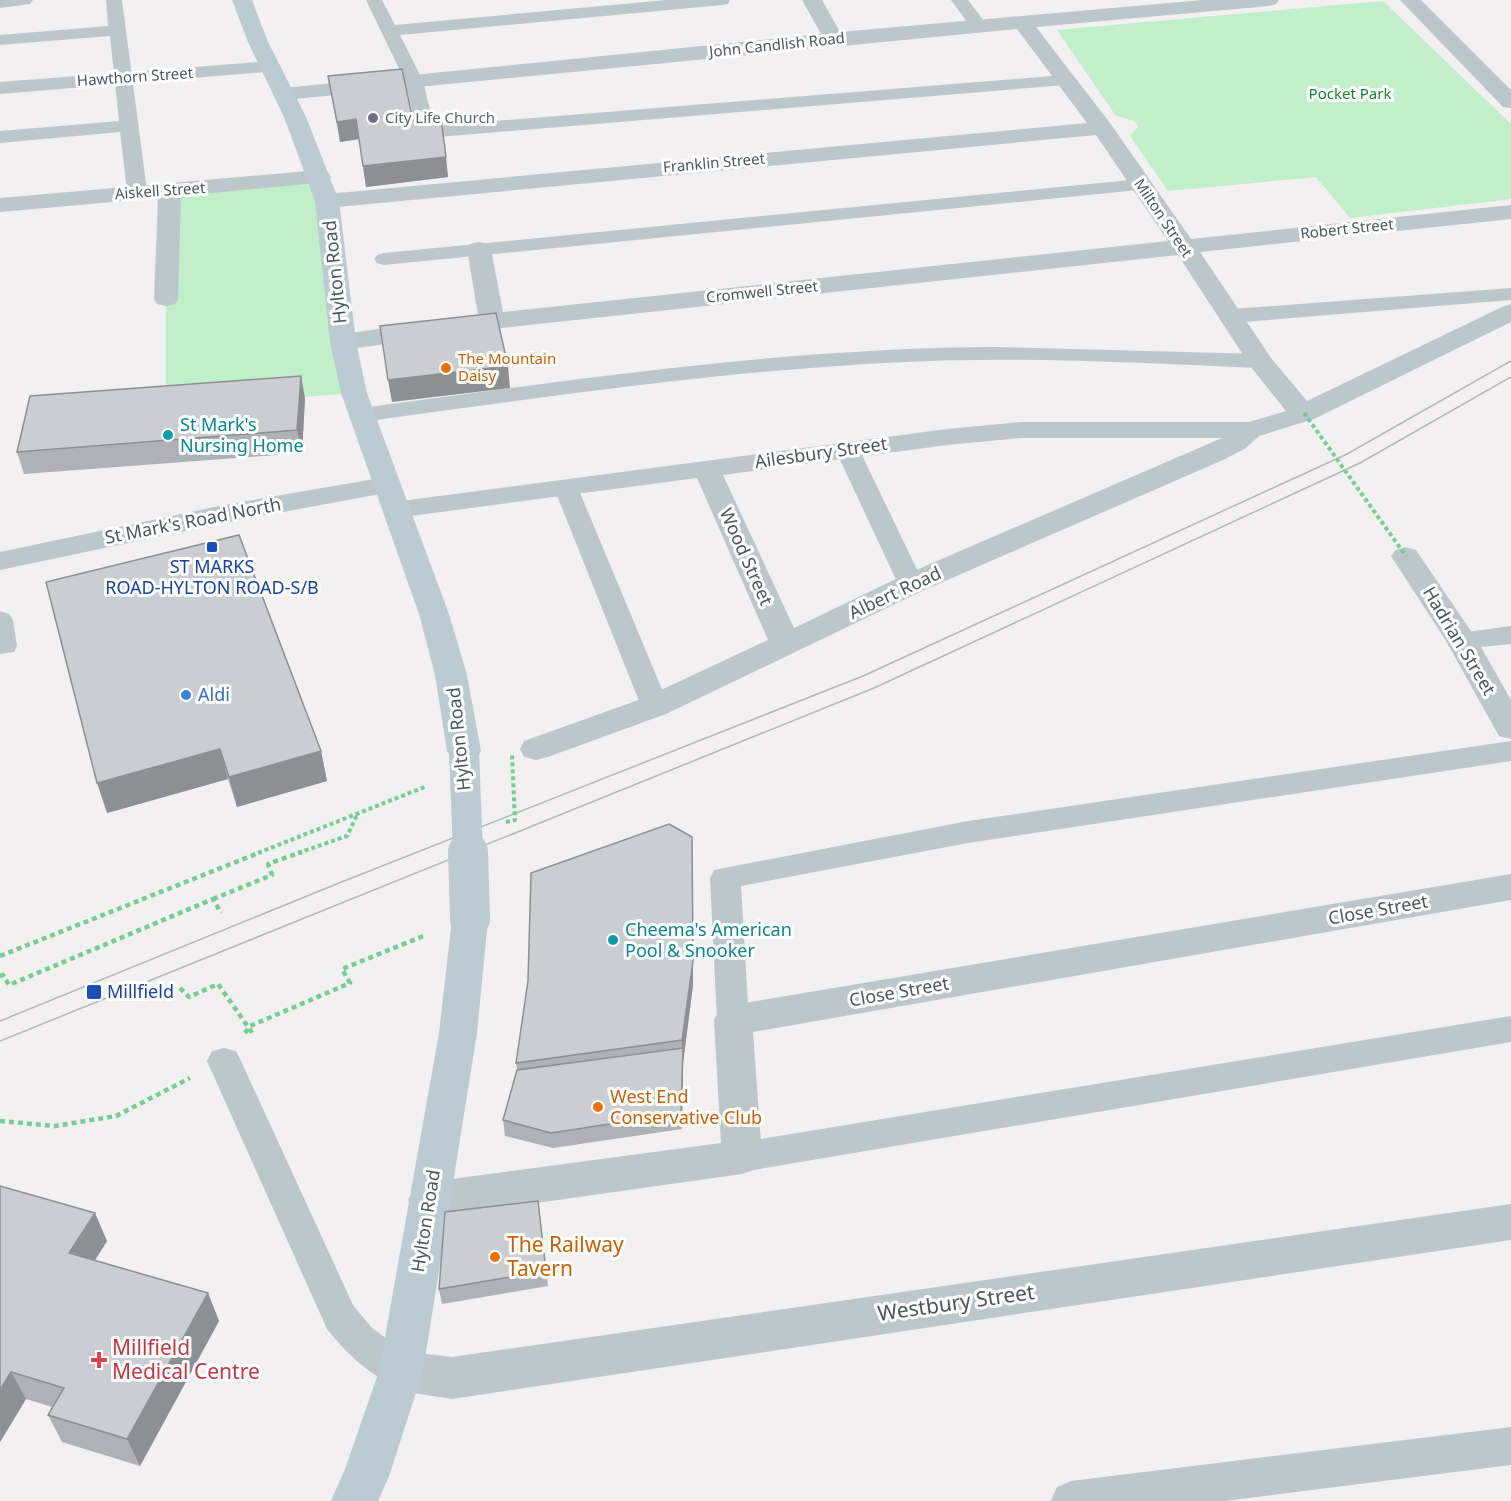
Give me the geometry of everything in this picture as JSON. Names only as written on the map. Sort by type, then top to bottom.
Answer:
[{"type":"street","points":[[0,2],[23,0]]},
{"type":"street","name":"Hylton Road","points":[[242,0],[258,42],[284,94],[324,189],[343,342],[354,393],[434,614],[448,665],[464,751],[470,919],[458,1032],[401,1371],[366,1476],[354,1501]]},
{"type":"street","points":[[813,0],[834,39]]},
{"type":"street","name":"John Candlish Road","points":[[284,94],[1022,22],[1104,7],[1269,0]]},
{"type":"street","points":[[1410,0],[1507,92]]},
{"type":"street","name":"Milton Street","points":[[1022,22],[1102,128],[1232,316],[1260,361],[1304,413]]},
{"type":"street","name":"Hawthorn Street","points":[[0,88],[271,67]]},
{"type":"street","name":"Franklin Street","points":[[324,189],[472,185],[1102,128]]},
{"type":"street","name":"Aiskell Street","points":[[0,205],[136,191],[324,189]]},
{"type":"street","points":[[166,299],[170,191]]},
{"type":"street","name":"Robert Street","points":[[1183,246],[1511,212]]},
{"type":"street","name":"Cromwell Street","points":[[343,342],[492,321],[1183,246]]},
{"type":"street","points":[[479,249],[492,321]]},
{"type":"street","points":[[1249,430],[1304,413],[1511,312]]},
{"type":"street","name":"Ailesbury Street","points":[[391,497],[567,488],[847,449],[1022,430],[1249,430]]},
{"type":"street","name":"Albert Road","points":[[524,752],[655,706],[911,584],[1214,454],[1236,442],[1249,430]]},
{"type":"street","name":"Wood Street","points":[[706,468],[786,645]]},
{"type":"street","name":"St Mark's Road North","points":[[0,561],[224,514],[391,497]]},
{"type":"street","name":"Hadrian Street","points":[[1406,556],[1461,640],[1511,728]]},
{"type":"street","name":"Close Street","points":[[733,1020],[1511,887]]},
{"type":"street","points":[[429,1200],[742,1157],[733,1020]]},
{"type":"street","name":"Westbury Street","points":[[401,1371],[452,1378],[1511,1222]]},
{"type":"lane","points":[[114,0],[136,191]]},
{"type":"lane","points":[[374,0],[414,81],[426,132],[1065,80]]},
{"type":"lane","points":[[389,31],[722,0]]},
{"type":"lane","points":[[959,0],[979,26]]},
{"type":"lane","points":[[0,40],[117,30]]},
{"type":"lane","points":[[0,137],[130,126]]},
{"type":"lane","points":[[384,259],[1141,184]]},
{"type":"lane","points":[[1232,316],[1511,294]]},
{"type":"lane","points":[[362,415],[660,375],[850,358],[985,353],[1260,361]]},
{"type":"lane","points":[[847,449],[911,584]]},
{"type":"lane","points":[[567,488],[655,706]]},
{"type":"lane","points":[[0,620],[4,646]]},
{"type":"lane","points":[[1461,640],[1511,635]]},
{"type":"lane","points":[[733,1020],[725,878],[968,832],[1511,751]]},
{"type":"lane","points":[[742,1157],[1511,1029]]},
{"type":"lane","points":[[224,1061],[339,1317],[358,1339],[401,1371]]},
{"type":"lane","points":[[1071,1501],[1511,1446]]},
{"type":"path","points":[[1304,413],[1406,556]]},
{"type":"path","points":[[515,820],[524,752]]},
{"type":"path","points":[[0,956],[428,786]]},
{"type":"path","points":[[0,976],[3,975],[9,985],[273,875],[268,864],[347,836],[357,815]]},
{"type":"path","points":[[213,900],[221,913]]},
{"type":"path","points":[[250,1026],[350,983],[342,969],[430,934]]},
{"type":"path","points":[[0,1121],[55,1126],[116,1116],[224,1061]]},
{"type":"green space","name":"Pocket Park","points":[[1383,1],[1511,124],[1511,199],[1350,218],[1316,177],[1168,191],[1130,136],[1138,127],[1134,121],[1116,116],[1057,30]]},
{"type":"green space","points":[[320,177],[354,393],[166,408],[166,299],[170,191]]},
{"type":"building","name":"City Life Church","points":[[402,69],[413,121],[441,119],[446,157],[363,166],[356,119],[337,122],[328,76]]},
{"type":"building","points":[[496,313],[508,366],[388,380],[380,326]]},
{"type":"building","points":[[301,376],[297,430],[17,452],[30,396]]},
{"type":"building","name":"Aldi","points":[[239,535],[321,751],[229,777],[220,749],[97,783],[46,582]]},
{"type":"building","name":"Cheema's American Pool & Snooker","points":[[669,824],[692,837],[693,961],[682,1040],[516,1063],[528,981],[531,873]]},
{"type":"building","name":"West End Conservative Club","points":[[683,1048],[681,1113],[551,1133],[503,1120],[517,1070]]},
{"type":"building","name":"Millfield Medical Centre","points":[[0,1186],[95,1213],[69,1253],[208,1293],[127,1439],[48,1415],[64,1388],[11,1372],[0,1390]]},
{"type":"building","name":"The Railway Tavern","points":[[538,1201],[546,1271],[439,1289],[445,1212]]},
{"type":"tram line","points":[[0,1021],[339,883],[863,676],[1347,454],[1511,361]]},
{"type":"tram line","points":[[0,1041],[874,688],[1360,463],[1511,377]]},
{"type":"place","name":"City Life Church","points":[[373,118]]},
{"type":"place","name":"The Mountain Daisy","points":[[446,368]]},
{"type":"place","name":"St Mark's Nursing Home","points":[[168,435]]},
{"type":"place","name":"ST MARKS ROAD-HYLTON ROAD-S/B","points":[[212,547]]},
{"type":"place","name":"Aldi","points":[[186,695]]},
{"type":"place","name":"Cheema's American Pool & Snooker","points":[[613,940]]},
{"type":"place","name":"Millfield","points":[[94,992]]},
{"type":"place","name":"West End Conservative Club","points":[[598,1107]]},
{"type":"place","name":"The Railway Tavern","points":[[495,1257]]},
{"type":"place","name":"Millfield Medical Centre","points":[[99,1360]]}]
